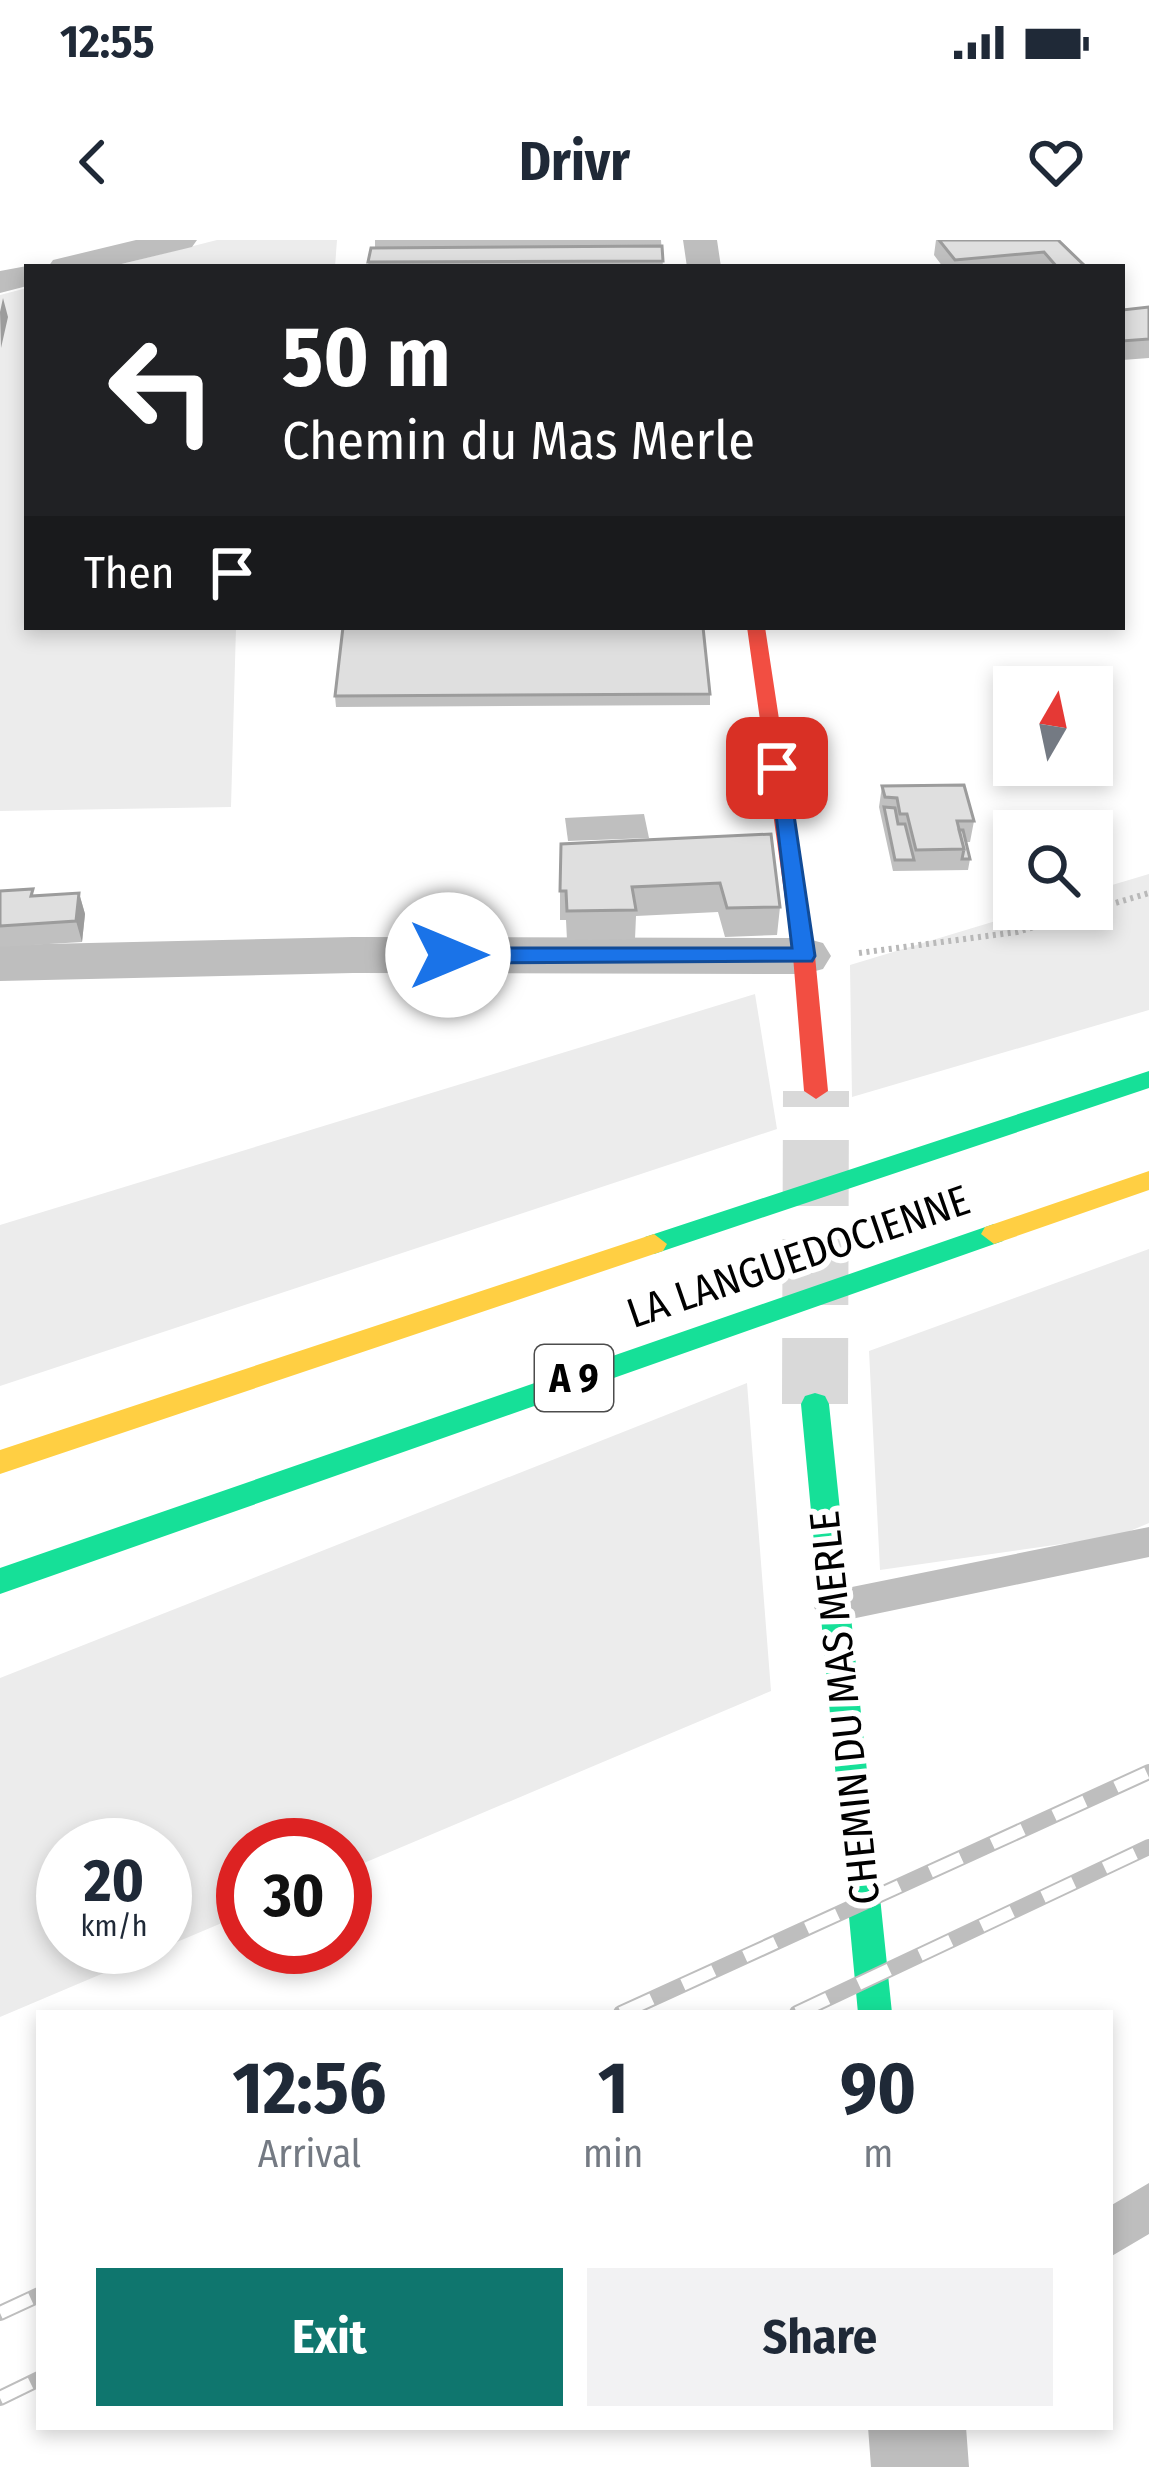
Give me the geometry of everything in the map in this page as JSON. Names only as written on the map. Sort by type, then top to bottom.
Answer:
[{"type":"main road","points":[[756,630],[804,956],[816,1091]]},
{"type":"main road","name":"LA LANGUEDOCIENNE","points":[[0,1462],[1149,1079]]},
{"type":"main road","name":"LA LANGUEDOCIENNE","points":[[0,1581],[1149,1180]]},
{"type":"main road","name":"CHEMIN DU MAS MERLE","points":[[815,1404],[874,2010]]},
{"type":"street","points":[[78,264],[180,240]]},
{"type":"street","points":[[0,963],[353,955],[804,956]]},
{"type":"street","points":[[917,2430],[920,2467]]},
{"type":"lane","points":[[832,1607],[1149,1542]]},
{"type":"lane","points":[[1113,2232],[1149,2206]]},
{"type":"path","points":[[804,956],[1017,932],[1149,893]]},
{"type":"shaded area","points":[[217,240],[337,240],[335,264],[122,264]]},
{"type":"shaded area","points":[[24,289],[24,630],[236,630],[231,807],[0,811],[0,295]]},
{"type":"shaded area","points":[[644,814],[649,838],[568,841],[565,818]]},
{"type":"shaded area","points":[[1149,874],[1149,1010],[852,1097],[850,965],[993,922],[993,930],[1113,930],[1113,885]]},
{"type":"shaded area","points":[[755,994],[777,1129],[0,1386],[0,1225]]},
{"type":"shaded area","points":[[1149,1249],[1149,1523],[1118,1536],[880,1570],[869,1351]]},
{"type":"shaded area","points":[[747,1383],[771,1691],[372,1860],[372,1818],[216,1818],[216,1925],[192,1936],[192,1818],[36,1818],[36,1974],[101,1974],[0,2017],[0,1678]]},
{"type":"building","points":[[939,240],[1058,240],[1083,264],[1054,264],[1044,252],[955,260]]},
{"type":"building","points":[[662,246],[663,261],[368,262],[371,248]]},
{"type":"building","points":[[1149,307],[1149,339],[1125,341],[1125,310]]},
{"type":"building","points":[[343,630],[703,630],[710,694],[335,696]]},
{"type":"building","points":[[964,785],[974,821],[957,821],[964,849],[916,850],[907,814],[900,814],[897,798],[885,797],[882,786]]},
{"type":"building","points":[[884,807],[895,808],[898,824],[905,824],[914,860],[895,860]]},
{"type":"building","points":[[959,830],[963,830],[970,859],[962,859]]},
{"type":"building","points":[[771,834],[780,907],[727,908],[720,883],[632,887],[636,910],[567,911],[566,891],[560,891],[561,844]]},
{"type":"building","points":[[33,889],[31,896],[79,893],[76,921],[0,926],[0,891]]},
{"type":"tunnel","points":[[815,1404],[816,1091]]},
{"type":"railway","points":[[628,2010],[1149,1772]]},
{"type":"railway","points":[[803,2010],[1149,1847]]},
{"type":"railway","points":[[0,2313],[36,2296]]},
{"type":"railway","points":[[0,2398],[36,2380]]},
{"type":"traffic: fast","points":[[654,1244],[1149,1079]]},
{"type":"traffic: fast","points":[[0,1581],[994,1234]]},
{"type":"traffic: fast","points":[[815,1404],[875,2010]]},
{"type":"traffic: slow","points":[[994,1234],[1149,1180]]},
{"type":"traffic: slow","points":[[0,1462],[654,1244]]},
{"type":"traffic: jam","points":[[756,630],[804,956],[816,1091]]},
{"type":"route","points":[[448,955],[804,956],[777,768]]}]
